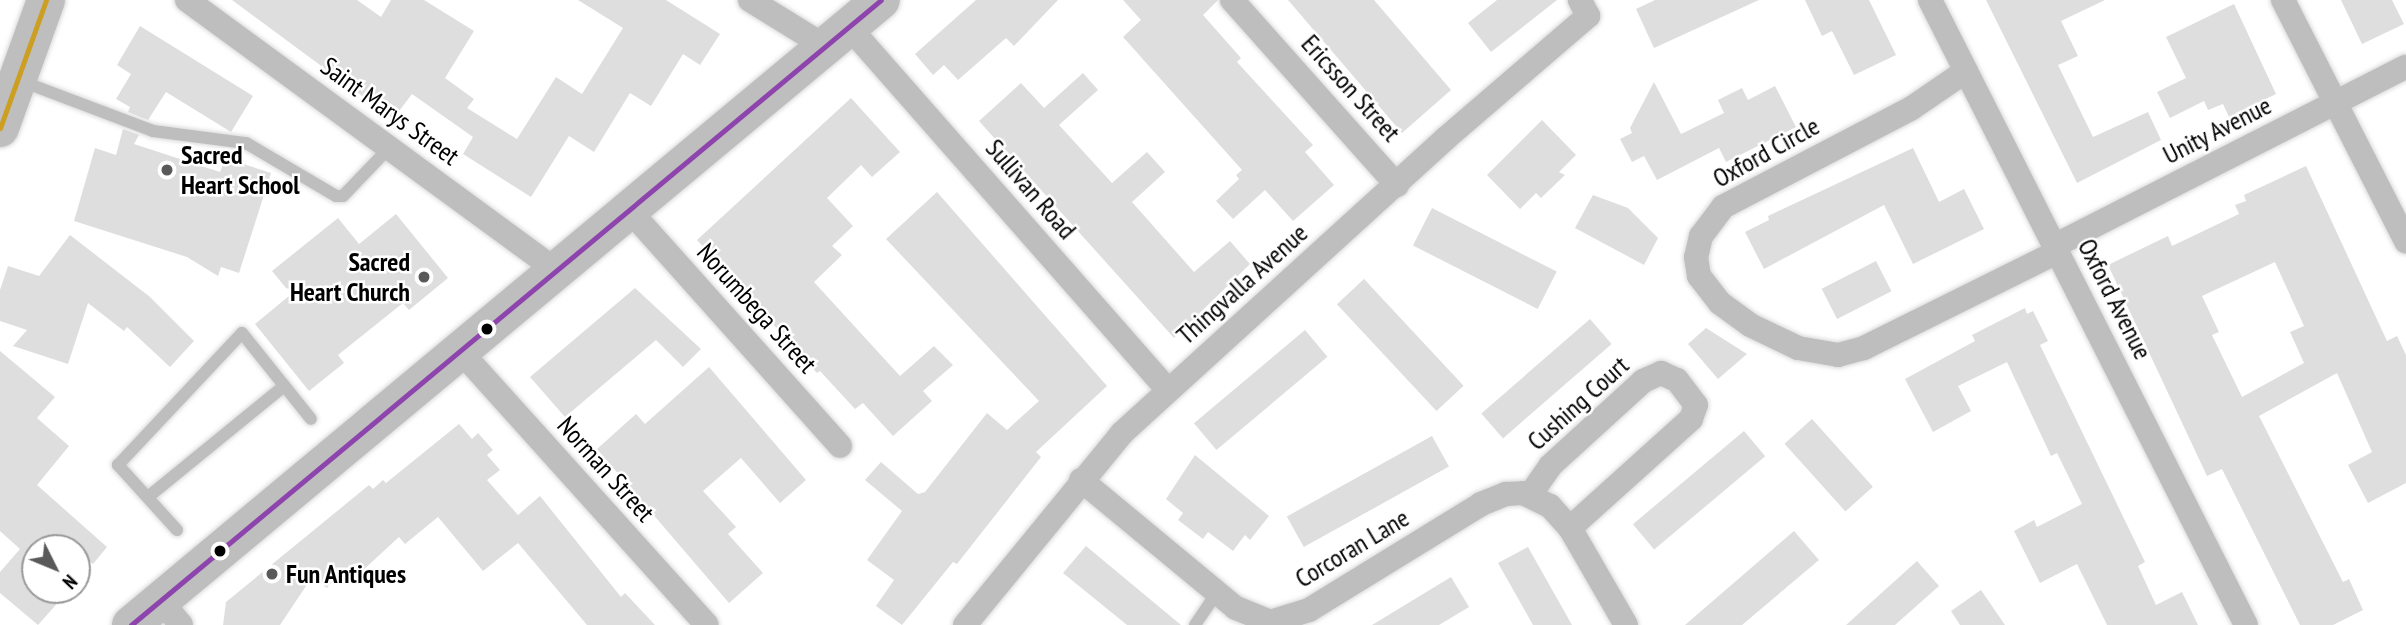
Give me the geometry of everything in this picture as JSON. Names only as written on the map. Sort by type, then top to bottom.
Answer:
[{"type":"main road","points":[[0,128],[13,69],[46,0]]},
{"type":"main road","points":[[131,625],[171,613],[461,352],[881,0]]},
{"type":"street","name":"Saint Marys Street","points":[[187,0],[557,271]]},
{"type":"street","name":"Sullivan Road","points":[[750,0],[838,37],[1168,390]]},
{"type":"street","name":"Ericsson Street","points":[[1232,0],[1397,185]]},
{"type":"street","name":"Oxford Avenue","points":[[1930,0],[2246,625]]},
{"type":"street","points":[[2283,0],[2406,241]]},
{"type":"street","name":"Thingvalla Avenue","points":[[965,625],[1081,480],[1168,390],[1397,185],[1584,8]]},
{"type":"street","name":"Unity Avenue","points":[[2056,249],[2406,67]]},
{"type":"street","name":"Oxford Circle","points":[[1966,71],[1912,108],[1723,207],[1701,236],[1696,257],[1699,276],[1720,303],[1750,325],[1798,348],[1838,355],[1864,348],[2056,249]]},
{"type":"street","name":"Norumbega Street","points":[[629,211],[840,446]]},
{"type":"street","name":"Norman Street","points":[[461,352],[707,625]]},
{"type":"street","name":"Cushing Court","points":[[1530,495],[1550,466],[1643,381],[1661,373],[1677,380],[1696,405],[1691,419],[1570,527]]},
{"type":"street","name":"Corcoran Lane","points":[[1081,480],[1252,618],[1287,620],[1481,504],[1506,494],[1530,495]]},
{"type":"street","points":[[1530,495],[1550,506],[1570,527],[1626,625]]},
{"type":"lane","points":[[13,69],[153,131],[246,144],[336,196],[343,196],[389,148]]},
{"type":"lane","points":[[177,530],[118,465],[242,333],[311,419]]},
{"type":"lane","points":[[148,497],[284,386]]},
{"type":"lane","points":[[1195,625],[1217,592]]},
{"type":"building","points":[[232,0],[357,0],[381,17],[391,0],[424,0],[474,31],[445,78],[474,99],[467,108],[517,139],[556,77],[582,94],[623,28],[578,0],[666,0],[720,34],[700,65],[683,54],[651,106],[630,93],[594,152],[569,136],[531,197],[463,154],[473,137],[412,94],[393,119]]},
{"type":"building","points":[[976,0],[1058,0],[1014,46],[1006,38],[958,80],[944,65],[933,75],[915,54]]},
{"type":"building","points":[[1123,0],[1218,0],[1203,15],[1241,58],[1237,62],[1313,145],[1305,152],[1334,185],[1293,221],[1265,190],[1233,219],[1216,201],[1239,179],[1236,175],[1242,170],[1123,37],[1141,20]]},
{"type":"building","points":[[1288,0],[1374,0],[1451,90],[1402,133]]},
{"type":"building","points":[[1497,0],[1557,0],[1491,52],[1468,23]]},
{"type":"building","points":[[1655,0],[1759,0],[1654,48],[1636,9]]},
{"type":"building","points":[[1805,0],[1869,0],[1896,55],[1854,75],[1832,31],[1822,36]]},
{"type":"building","points":[[1986,0],[2105,0],[2061,21],[2078,56],[2058,65],[2093,137],[2148,112],[2161,140],[2077,183]]},
{"type":"building","points":[[2341,0],[2392,0],[2404,24],[2362,44]]},
{"type":"building","points":[[2234,4],[2276,94],[2229,117],[2223,104],[2208,110],[2204,101],[2170,118],[2157,92],[2186,78],[2166,37]]},
{"type":"building","points":[[140,26],[253,96],[231,132],[166,92],[148,120],[128,112],[130,107],[116,99],[131,74],[117,65]]},
{"type":"building","points":[[1083,73],[1098,90],[1059,125],[1112,183],[1147,152],[1165,172],[1132,202],[1194,272],[1230,241],[1250,264],[1174,338],[979,121],[1021,83],[1044,108]]},
{"type":"building","points":[[1654,82],[1681,134],[1724,113],[1718,100],[1742,88],[1748,100],[1775,86],[1796,127],[1726,162],[1719,148],[1657,180],[1644,156],[1632,162],[1620,139],[1632,133],[1630,128]]},
{"type":"building","points":[[851,98],[900,152],[872,177],[861,165],[827,198],[853,226],[832,246],[842,255],[814,282],[900,376],[934,346],[953,365],[923,391],[932,401],[893,436],[863,403],[855,409],[820,371],[817,373],[697,240]]},
{"type":"building","points":[[1542,120],[1576,155],[1559,172],[1565,175],[1541,198],[1536,193],[1520,209],[1487,175]]},
{"type":"building","points":[[123,129],[139,135],[134,144],[220,172],[225,158],[271,173],[239,273],[221,267],[218,276],[187,257],[74,221],[95,148],[116,155]]},
{"type":"building","points":[[1913,148],[1939,202],[1964,189],[1984,229],[1913,264],[1884,205],[1764,269],[1745,232],[1769,220],[1768,216]]},
{"type":"building","points":[[2306,166],[2387,341],[2397,336],[2406,355],[2406,483],[2368,503],[2348,465],[2372,452],[2337,373],[2259,416],[2343,582],[2349,579],[2363,610],[2333,625],[2300,625],[2222,469],[2207,476],[2108,265],[2168,236],[2172,246],[2239,214],[2235,205],[2246,201],[2244,195]],"holes":[[[2275,262],[2304,326],[2290,332],[2304,363],[2242,397],[2212,335],[2219,332],[2202,296]]]},
{"type":"building","points":[[937,192],[1107,386],[1036,452],[1041,457],[957,564],[953,562],[902,625],[876,606],[894,580],[867,560],[902,511],[865,480],[881,462],[918,494],[925,492],[987,413],[1007,430],[1039,401],[886,239]]},
{"type":"building","points":[[1593,195],[1628,208],[1658,238],[1644,265],[1575,228]]},
{"type":"building","points":[[1432,208],[1557,272],[1538,309],[1413,245]]},
{"type":"building","points":[[396,214],[448,278],[409,310],[403,303],[338,355],[344,363],[309,391],[255,324],[295,291],[286,288],[272,271],[338,218],[359,244]]},
{"type":"building","points":[[70,235],[150,297],[194,341],[170,367],[127,327],[124,331],[88,303],[68,364],[13,346],[27,330],[0,321],[0,290],[8,266],[39,276]]},
{"type":"building","points":[[1876,261],[1891,291],[1837,319],[1822,289]]},
{"type":"building","points":[[1364,279],[1464,386],[1437,411],[1337,304]]},
{"type":"building","points":[[635,288],[701,349],[683,367],[656,340],[565,417],[530,377]]},
{"type":"building","points":[[2025,308],[2027,314],[2033,311],[2048,341],[2040,345],[2145,562],[2138,566],[2156,605],[2182,592],[2198,625],[2107,625],[2077,564],[2040,583],[2014,531],[2034,520],[2037,527],[2082,504],[2057,453],[2051,456],[2007,362],[1958,386],[1971,411],[1933,432],[1905,379],[1975,341],[1972,335]]},
{"type":"building","points":[[1590,319],[1612,344],[1503,438],[1481,413]]},
{"type":"building","points":[[1706,328],[1747,354],[1718,379],[1688,344]]},
{"type":"building","points":[[1305,330],[1327,357],[1216,450],[1194,423]]},
{"type":"building","points":[[0,351],[55,397],[37,418],[69,446],[37,485],[107,547],[93,564],[91,534],[21,534],[21,604],[57,604],[38,625],[0,593],[0,572],[20,549],[0,531]]},
{"type":"building","points":[[709,367],[806,480],[780,503],[741,458],[703,491],[736,527],[728,534],[763,573],[729,603],[597,449],[636,414],[645,424]]},
{"type":"building","points":[[1812,419],[1873,487],[1845,511],[1785,444]]},
{"type":"building","points":[[459,424],[472,439],[478,433],[493,450],[487,455],[500,470],[487,480],[518,515],[540,496],[621,597],[625,593],[655,625],[587,625],[518,543],[483,571],[438,517],[405,544],[399,537],[349,583],[339,573],[327,588],[312,577],[280,625],[223,625],[226,602],[369,485],[373,489],[383,480],[386,483]]},
{"type":"building","points":[[1744,431],[1765,456],[1654,549],[1633,524]]},
{"type":"building","points":[[1432,436],[1449,467],[1304,547],[1287,516]]},
{"type":"building","points":[[1195,455],[1269,516],[1250,540],[1245,535],[1233,551],[1208,532],[1203,539],[1178,520],[1183,513],[1166,499]]},
{"type":"building","points":[[1794,531],[1819,560],[1742,625],[1685,625]]},
{"type":"building","points":[[1086,546],[1181,625],[1127,625],[1063,573]]},
{"type":"building","points":[[1528,547],[1572,625],[1533,625],[1498,563]]},
{"type":"building","points":[[1917,561],[1939,586],[1895,625],[1846,625]]},
{"type":"building","points":[[1451,577],[1469,607],[1439,625],[1372,625]]},
{"type":"building","points":[[1981,590],[2005,625],[1960,625],[1951,611]]},
{"type":"transit line","points":[[0,128],[46,0]]},
{"type":"transit line","points":[[131,625],[881,0]]},
{"type":"place","name":"Sacred Heart School","points":[[167,170]]},
{"type":"place","name":"Sacred Heart Church","points":[[424,277]]},
{"type":"place","name":"Fun Antiques","points":[[272,574]]}]
